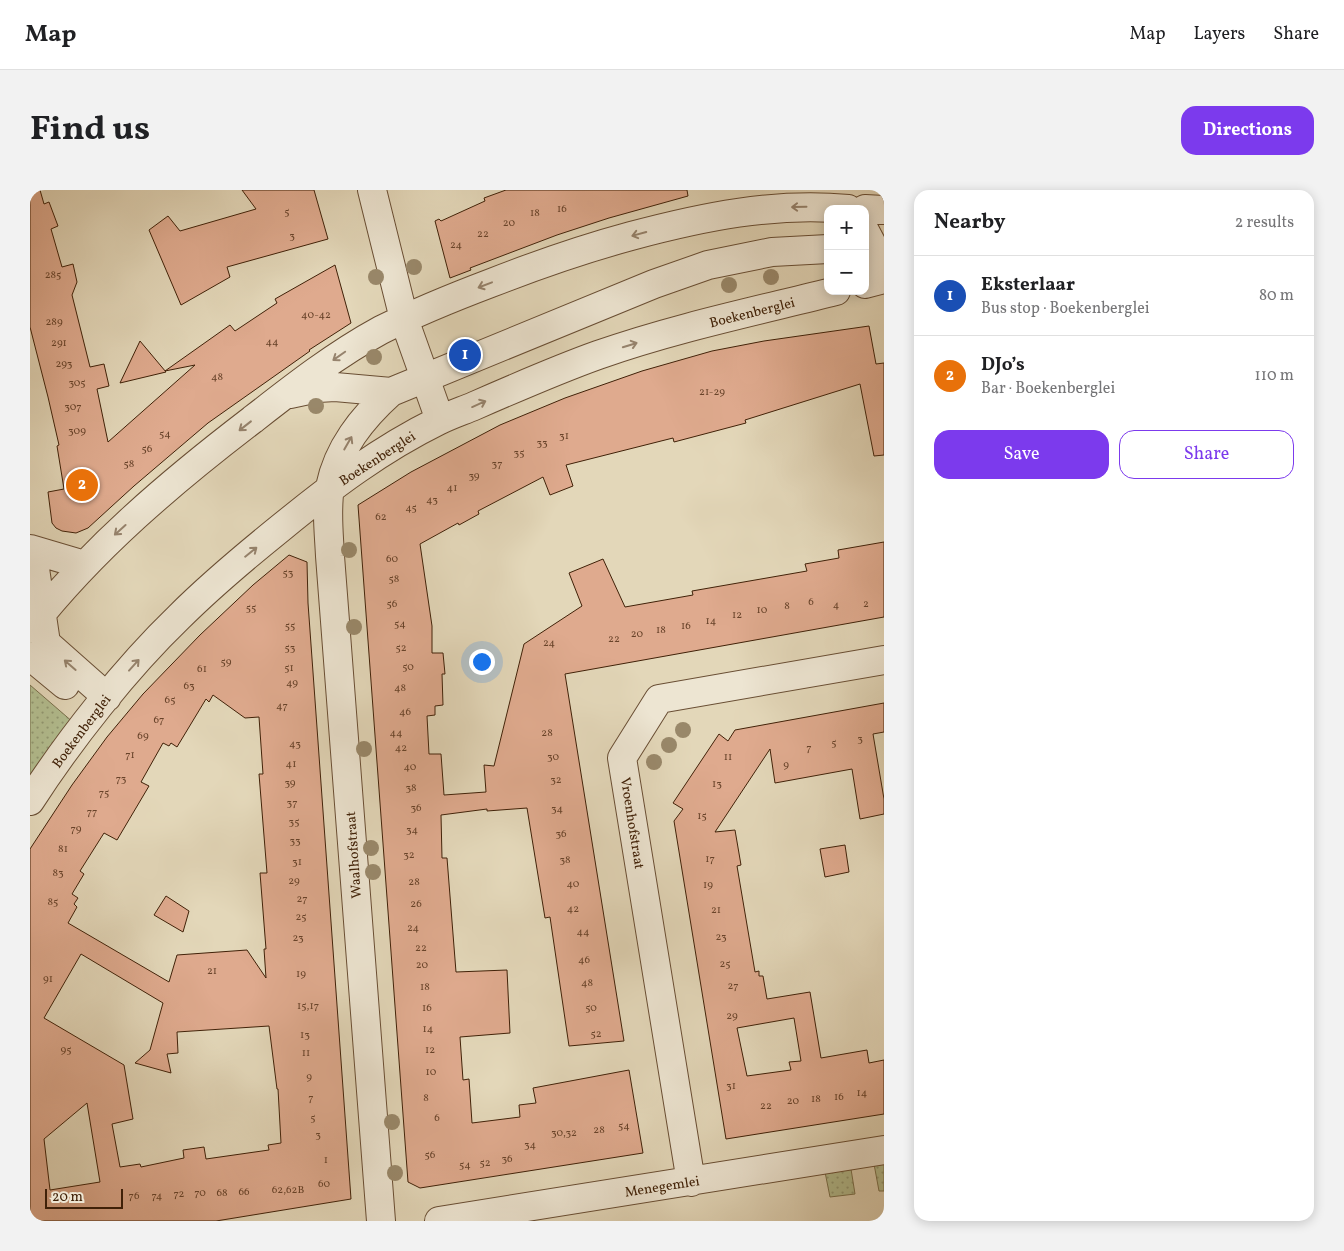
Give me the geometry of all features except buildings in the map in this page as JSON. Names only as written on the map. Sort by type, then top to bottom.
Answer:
[{"type":"street","points":[[372,190],[404,319],[440,420]]},
{"type":"street","points":[[846,190],[852,205]]},
{"type":"street","points":[[36,622],[84,565],[118,532],[217,447],[283,396],[348,350],[404,319],[445,301],[542,264],[614,240],[660,228],[767,208],[824,207]]},
{"type":"street","points":[[869,210],[884,210]]},
{"type":"street","points":[[283,396],[318,388],[335,387],[391,392],[654,284],[708,265],[772,252],[824,249]]},
{"type":"street","points":[[869,283],[884,279]]},
{"type":"street","name":"Boekenberglei","points":[[30,801],[101,704],[177,618],[226,572],[330,488],[400,441],[440,420],[542,376],[599,355],[705,324],[824,294]]},
{"type":"street","name":"Waalhofstraat","points":[[381,1221],[328,521],[330,488],[339,460],[354,432],[371,410],[391,392]]},
{"type":"street","points":[[30,549],[84,565]]},
{"type":"street","points":[[30,557],[34,562],[36,622],[46,644],[101,704]]},
{"type":"street","points":[[30,656],[101,704]]},
{"type":"street","name":"Vroenhofstraat","points":[[691,1182],[622,758],[659,700],[884,660]]},
{"type":"street","name":"Menegemlei","points":[[439,1221],[884,1150]]},
{"type":"green space","points":[[30,685],[74,723],[30,782]]},
{"type":"green space","points":[[884,1163],[884,1191],[879,1191],[874,1164]]},
{"type":"green space","points":[[851,1169],[855,1194],[830,1197],[825,1172]]},
{"type":"place","name":"Eksterlaar","points":[[465,355]]},
{"type":"place","name":"DJo’s","points":[[82,485]]}]
